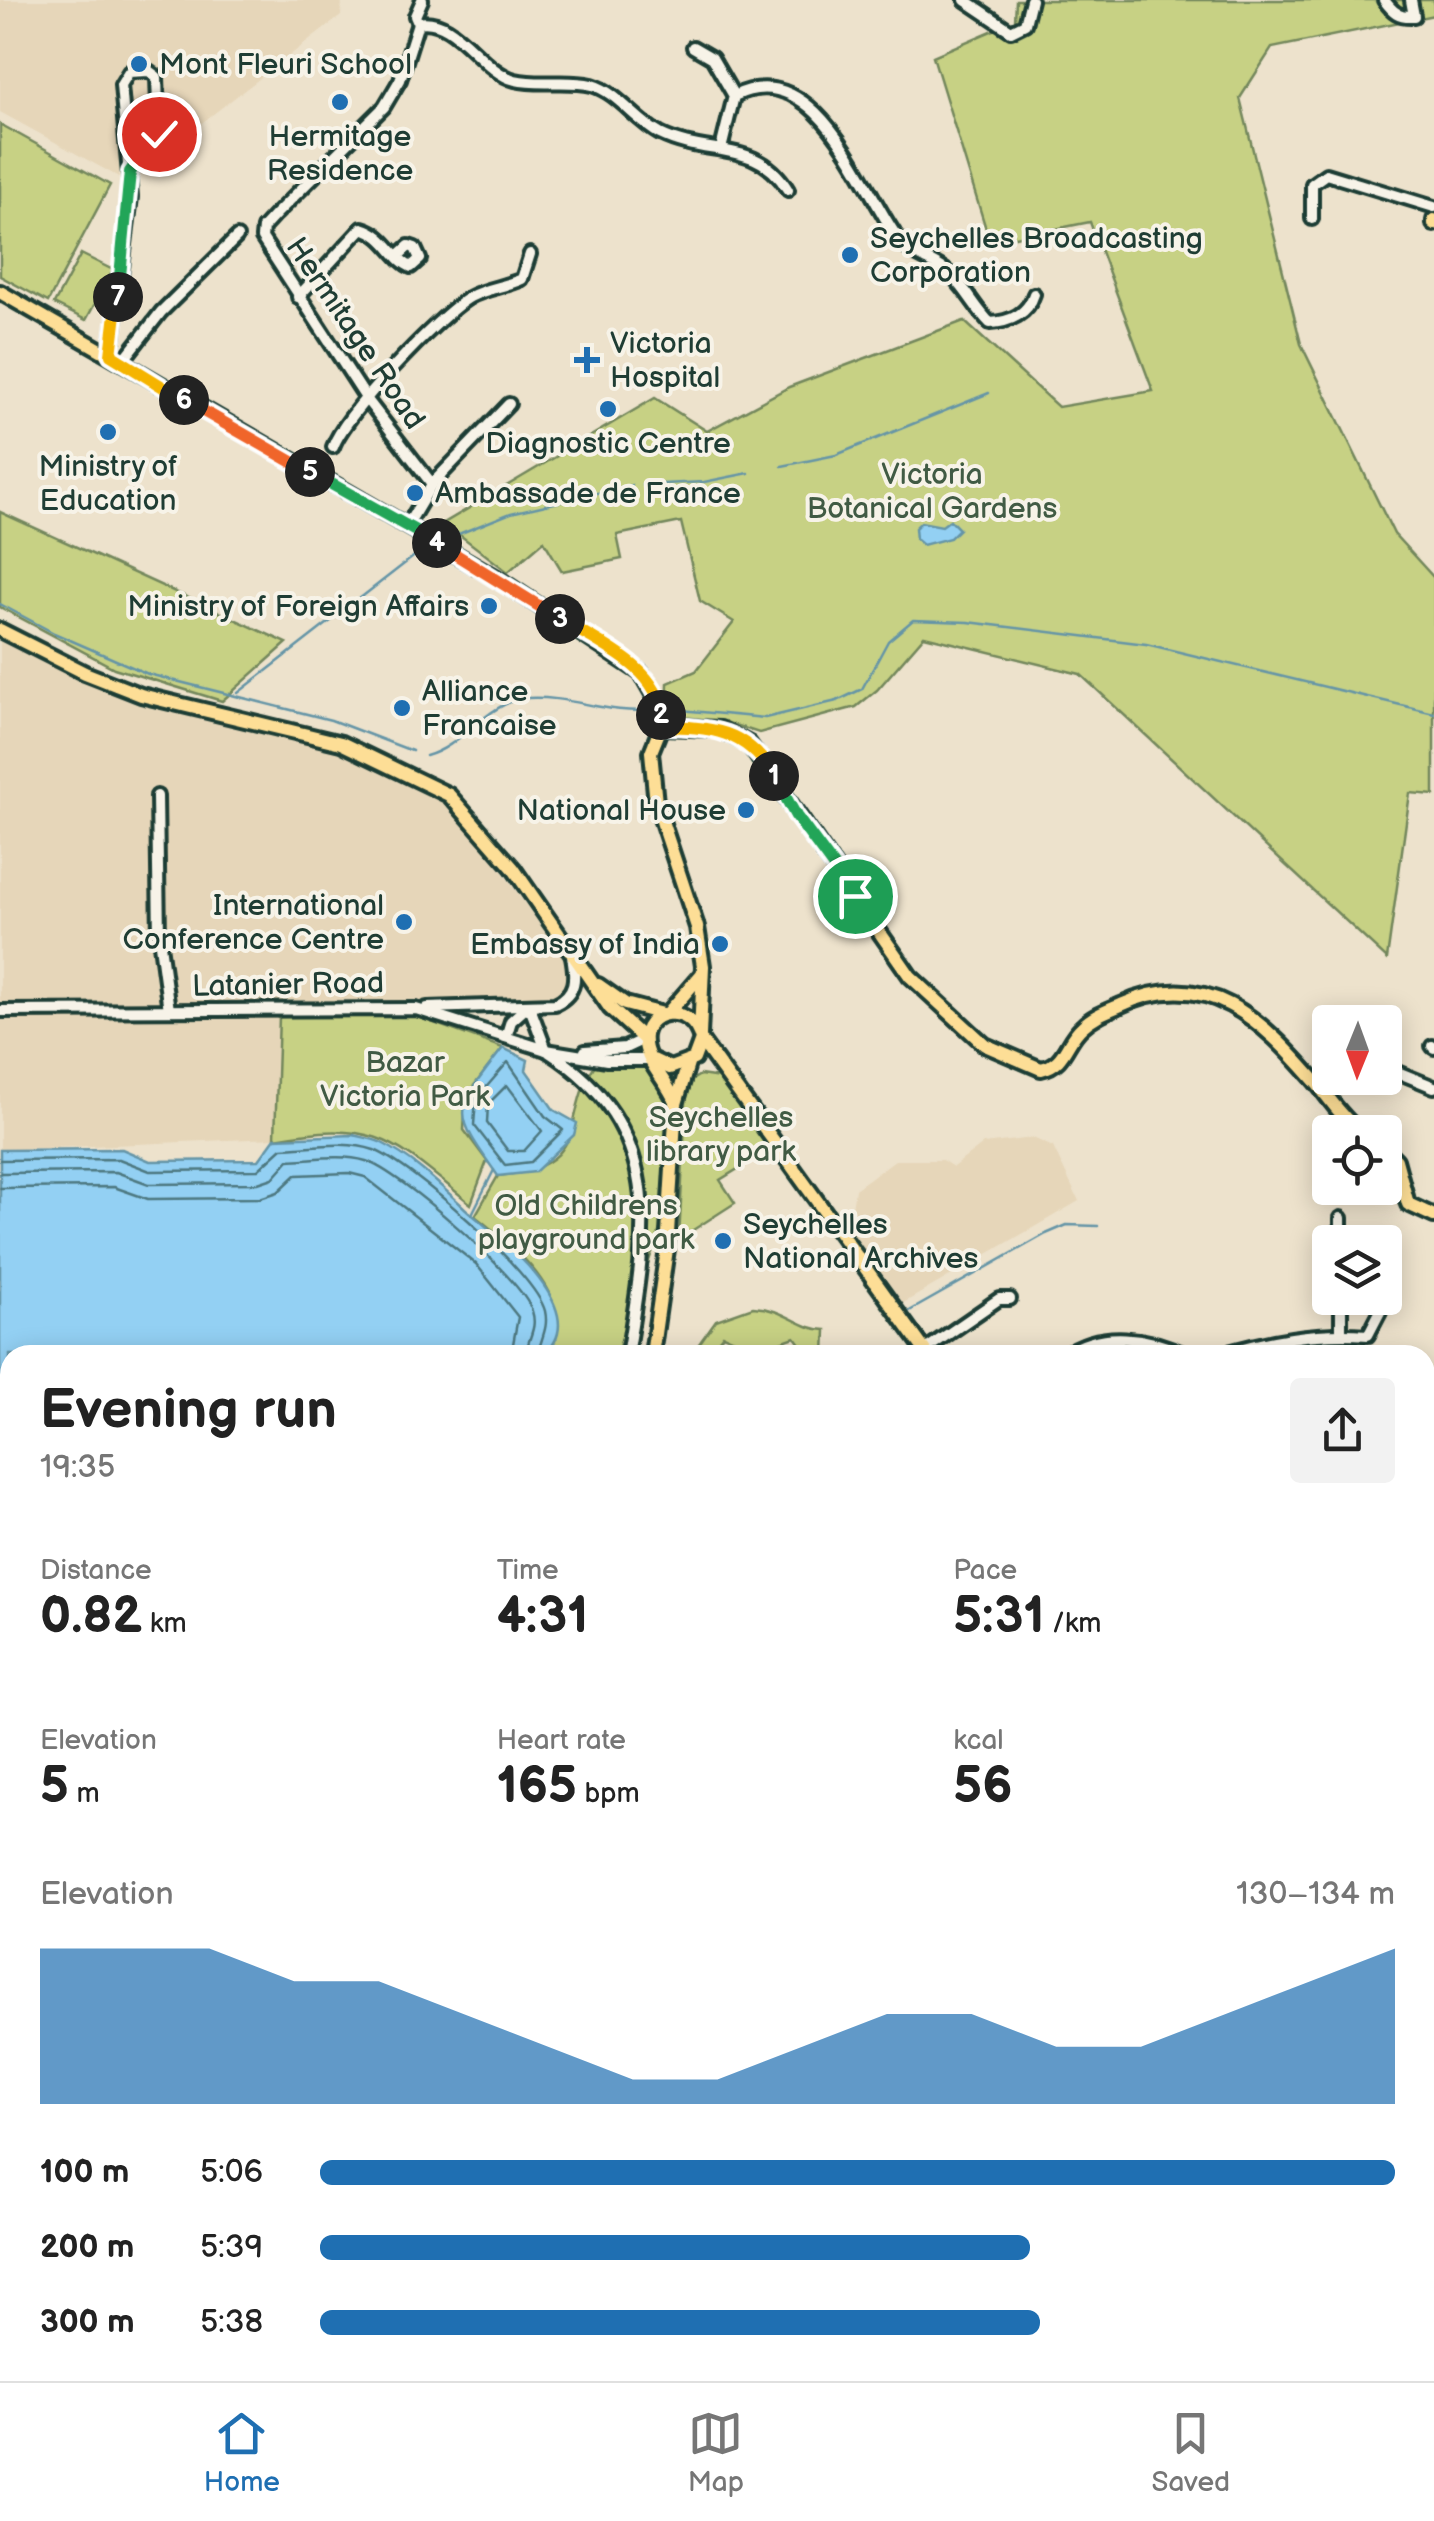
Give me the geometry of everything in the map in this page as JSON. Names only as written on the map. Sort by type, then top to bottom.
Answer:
[{"type":"main road","points":[[0,292],[497,578],[642,673],[656,692],[660,726],[651,752],[656,803],[697,928],[704,1013],[698,1054],[688,1064],[676,1104],[667,1249],[653,1345]]},
{"type":"main road","points":[[0,630],[85,673],[141,695],[341,743],[449,794],[513,868],[624,1024],[644,1039],[676,1104]]},
{"type":"main road","points":[[660,726],[720,728],[750,744],[900,964],[985,1045],[1030,1066],[1052,1067],[1093,1018],[1139,996],[1191,992],[1222,998],[1247,1012],[1312,1078]]},
{"type":"main road","points":[[644,1039],[650,1024],[666,1014],[701,975]]},
{"type":"main road","points":[[588,977],[626,1004],[692,1020],[920,1345]]},
{"type":"main road","points":[[653,1060],[670,1068],[688,1064]]},
{"type":"main road","points":[[1327,1095],[1345,1115]]},
{"type":"main road","points":[[1402,1182],[1408,1204],[1434,1216]]},
{"type":"street","points":[[422,0],[416,16],[418,23],[442,26],[515,80],[597,86],[662,134],[691,146],[721,149],[775,168],[788,190]]},
{"type":"street","points":[[965,0],[1011,31],[1025,24],[1032,0]]},
{"type":"street","points":[[1384,0],[1395,14],[1414,16],[1411,0]]},
{"type":"street","name":"Hermitage Road","points":[[418,23],[400,80],[384,107],[264,228],[262,238],[368,401],[432,484]]},
{"type":"street","points":[[693,47],[712,58],[734,96],[721,149]]},
{"type":"street","points":[[117,359],[130,172],[122,78],[136,70],[149,71],[157,78],[159,134],[130,172]]},
{"type":"street","points":[[734,96],[744,91],[778,92],[819,114],[851,154],[901,242],[919,258],[943,268],[966,289],[990,323],[1018,316],[1030,306],[1034,294]]},
{"type":"street","points":[[1312,219],[1312,184],[1326,174],[1434,207]]},
{"type":"street","points":[[298,298],[362,228],[382,237],[400,254]]},
{"type":"street","points":[[117,359],[237,237]]},
{"type":"street","points":[[333,446],[344,426],[450,312],[470,297],[522,278],[530,254]]},
{"type":"street","points":[[407,526],[432,484],[509,404]]},
{"type":"street","points":[[158,796],[159,937],[169,1010]]},
{"type":"street","points":[[416,1008],[555,1004],[568,996],[576,978],[572,956]]},
{"type":"street","points":[[506,1037],[511,1022],[530,1005]]},
{"type":"street","points":[[530,1005],[546,1050],[568,1064],[610,1106],[627,1138],[640,1192],[644,1246],[629,1345]]},
{"type":"street","name":"Latanier Road","points":[[0,1011],[416,1008],[546,1050],[608,1060],[653,1060]]},
{"type":"street","name":"Latanier Road","points":[[570,1052],[625,1048],[644,1039]]},
{"type":"street","points":[[1402,1074],[1434,1087]]},
{"type":"street","points":[[1341,1218],[1341,1225]]},
{"type":"street","points":[[937,1345],[999,1299],[1010,1299]]},
{"type":"street","points":[[1341,1315],[1342,1333]]},
{"type":"street","points":[[1254,1345],[1286,1336],[1368,1335],[1378,1315]]},
{"type":"street","points":[[1082,1345],[1092,1339],[1167,1345]]},
{"type":"shaded area","name":"Mont Fleuri School","points":[[0,0],[342,0],[341,16],[126,181],[0,112]]},
{"type":"shaded area","points":[[0,636],[85,680],[140,701],[238,721],[339,749],[440,797],[475,833],[566,961],[567,988],[559,1000],[422,1002],[412,1015],[279,1016],[275,1138],[0,1150]]},
{"type":"shaded area","points":[[1033,1138],[1053,1147],[1079,1201],[900,1305],[848,1234],[855,1189],[895,1160],[942,1160],[953,1167],[983,1144]]},
{"type":"green space","name":"Victoria Botanical Gardens","points":[[1016,0],[1434,0],[1434,15],[1272,48],[1240,98],[1301,344],[1394,534],[1434,578],[1434,795],[1410,793],[1387,959],[1080,674],[924,636],[877,690],[856,707],[759,733],[725,722],[667,715],[668,683],[696,671],[734,622],[700,601],[681,522],[617,535],[622,559],[562,571],[544,541],[508,572],[444,523],[655,398],[707,431],[789,387],[964,321],[1058,407],[1153,391],[1090,222],[990,242],[933,56],[1015,21]]},
{"type":"green space","points":[[0,124],[110,185],[48,302],[0,276]]},
{"type":"green space","points":[[81,254],[113,270],[86,320],[54,304]]},
{"type":"green space","points":[[0,512],[287,643],[222,701],[114,668],[0,607]]},
{"type":"green space","name":"Bazar Victoria Park","points":[[412,1015],[503,1048],[466,1096],[464,1130],[487,1161],[471,1204],[422,1164],[383,1140],[339,1131],[275,1138],[279,1016]]},
{"type":"green space","name":"Old Childrens playground park","points":[[653,1060],[676,1104],[671,1198],[620,1345],[551,1345],[556,1330],[555,1310],[548,1291],[522,1257],[475,1216],[498,1176],[529,1170],[550,1161],[563,1149],[586,1080],[598,1061]]},
{"type":"green space","name":"Seychelles library park","points":[[700,1075],[720,1078],[777,1145],[720,1180],[735,1203],[679,1239],[687,1083]]},
{"type":"green space","points":[[753,1307],[764,1308],[808,1327],[826,1330],[825,1345],[801,1345],[795,1337],[772,1345],[739,1345],[723,1335],[715,1345],[698,1345],[716,1320]]},
{"type":"water","points":[[950,520],[959,529],[950,538],[923,545],[916,539],[915,528],[921,522],[942,526]]},
{"type":"water","points":[[503,1048],[528,1060],[526,1070],[554,1110],[577,1123],[574,1135],[535,1172],[498,1176],[472,1137],[464,1111],[475,1086]]},
{"type":"water","points":[[353,1135],[394,1149],[498,1237],[536,1275],[551,1296],[558,1317],[557,1337],[551,1345],[0,1345],[0,1150],[122,1149],[150,1161],[259,1160],[275,1138]]},
{"type":"waterway","points":[[782,466],[836,455],[989,393]]},
{"type":"waterway","points":[[642,485],[704,482],[749,473]]},
{"type":"waterway","points":[[446,539],[511,513],[632,485]]},
{"type":"waterway","points":[[238,693],[426,547]]},
{"type":"waterway","points":[[0,604],[54,633],[148,674],[331,720],[412,751]]},
{"type":"waterway","points":[[670,709],[765,718],[837,701],[862,689],[888,641],[913,620],[968,622],[1146,644],[1434,713]]},
{"type":"waterway","points":[[426,756],[440,751],[512,701],[558,699],[621,710],[652,710]]},
{"type":"waterway","points":[[472,1214],[494,1170]]},
{"type":"waterway","points":[[906,1313],[1046,1234],[1067,1225],[1098,1226]]},
{"type":"place","name":"Mont Fleuri School","points":[[139,64]]},
{"type":"place","name":"Hermitage Residence","points":[[340,102]]},
{"type":"place","name":"Seychelles Broadcasting Corporation","points":[[850,255]]},
{"type":"place","name":"Victoria Hospital","points":[[587,360]]},
{"type":"place","name":"Diagnostic Centre","points":[[608,409]]},
{"type":"place","name":"Ministry of Education","points":[[108,432]]},
{"type":"place","name":"Ambassade de France","points":[[415,493]]},
{"type":"place","name":"Ministry of Foreign Affairs","points":[[489,606]]},
{"type":"place","name":"Alliance Francaise","points":[[402,708]]},
{"type":"place","name":"National House","points":[[746,810]]},
{"type":"place","name":"International Conference Centre","points":[[404,922]]},
{"type":"place","name":"Embassy of India","points":[[720,944]]},
{"type":"place","name":"Seychelles National Archives","points":[[723,1241]]},
{"type":"route","points":[[159,134],[130,172],[111,355],[497,578],[616,654],[642,673],[656,692],[661,708],[660,726],[720,728],[750,744],[766,763],[811,839],[855,896]]}]
